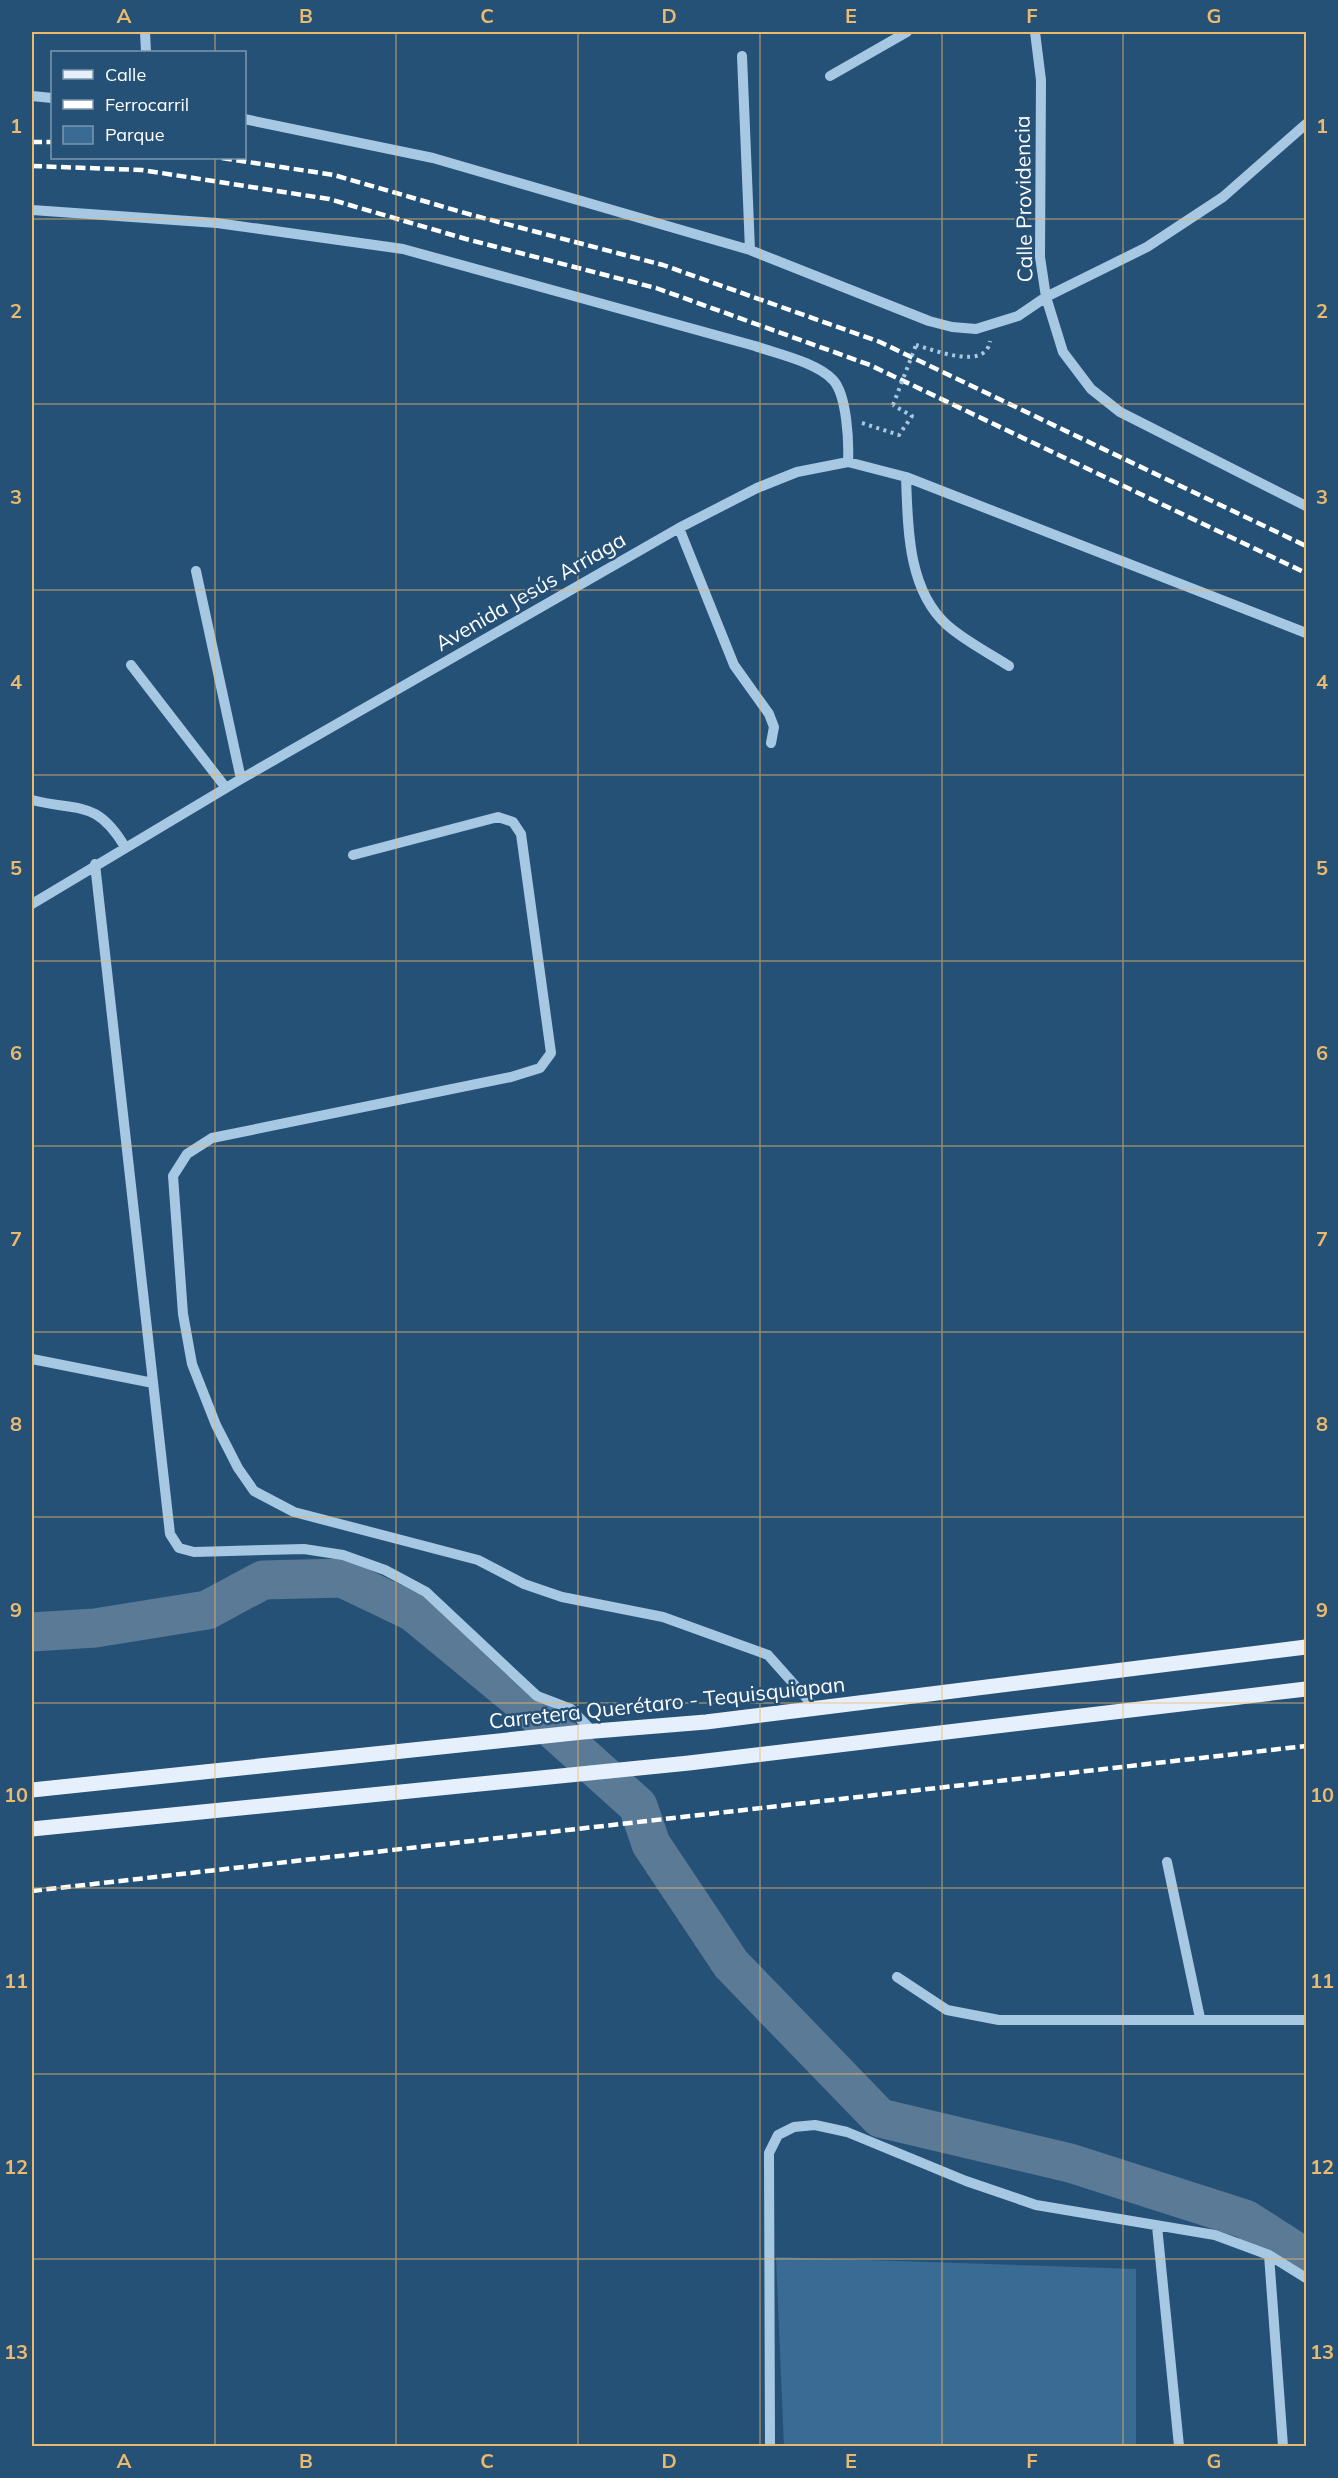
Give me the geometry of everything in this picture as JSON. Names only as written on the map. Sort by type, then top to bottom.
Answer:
[{"type":"main road","name":"Carretera Querétaro - Tequisquiapan","points":[[32,1790],[588,1732],[706,1722],[1306,1647]]},
{"type":"main road","points":[[32,1829],[605,1772],[1306,1689]]},
{"type":"street","points":[[145,32],[146,51]]},
{"type":"street","points":[[830,76],[907,32]]},
{"type":"street","name":"Calle Providencia","points":[[1035,32],[1041,80],[1040,246],[1046,297],[1063,352],[1090,389],[1120,412],[1306,506]]},
{"type":"street","points":[[742,56],[750,250]]},
{"type":"street","points":[[32,96],[51,98]]},
{"type":"street","points":[[246,119],[433,158],[750,250],[929,321],[952,327],[976,329],[992,326],[1018,316],[1046,297],[1147,247],[1223,197],[1306,124]]},
{"type":"street","points":[[32,210],[217,223],[403,249],[755,346],[799,361],[822,372],[834,381],[845,414],[848,462]]},
{"type":"street","name":"Avenida Jesús Arriaga","points":[[32,904],[95,864],[241,779],[679,528],[757,488],[797,472],[848,462],[906,477],[1306,633]]},
{"type":"street","points":[[906,477],[907,513],[915,573],[930,606],[947,626],[1010,666]]},
{"type":"street","points":[[679,528],[734,665],[769,714],[774,727],[771,743]]},
{"type":"street","points":[[196,571],[241,779]]},
{"type":"street","points":[[130,665],[226,788]]},
{"type":"street","points":[[32,800],[74,806],[96,813],[118,835],[125,847]]},
{"type":"street","points":[[353,855],[498,817],[513,822],[521,834],[551,1053],[540,1068],[511,1077],[212,1138],[187,1154],[174,1176],[183,1314],[192,1364],[216,1425],[238,1468],[254,1491],[294,1512],[478,1560],[524,1584],[562,1598],[663,1617],[768,1655],[816,1709]]},
{"type":"street","points":[[95,864],[170,1534],[179,1548],[194,1552],[304,1549],[343,1555],[385,1570],[426,1592],[537,1696],[571,1709],[588,1732]]},
{"type":"street","points":[[32,1359],[153,1383]]},
{"type":"street","points":[[1167,1862],[1200,2018]]},
{"type":"street","points":[[897,1977],[947,2010],[999,2020],[1200,2018],[1306,2020]]},
{"type":"street","points":[[770,2446],[769,2153],[778,2135],[794,2127],[815,2125],[836,2130],[966,2181],[1036,2205],[1215,2235],[1269,2255],[1306,2278]]},
{"type":"street","points":[[1157,2226],[1179,2446]]},
{"type":"street","points":[[1269,2255],[1283,2446]]},
{"type":"path","points":[[860,422],[899,435],[912,416],[893,405],[916,345],[957,357],[980,356]]},
{"type":"green space","points":[[776,2257],[1136,2269],[1136,2446],[784,2446]]},
{"type":"waterway","points":[[32,1632],[95,1628],[207,1610],[263,1580],[342,1578],[413,1612],[527,1706],[638,1806],[651,1844],[731,1964],[880,2118],[1070,2163],[1245,2219],[1306,2258]]},
{"type":"railway","points":[[32,142],[51,142]]},
{"type":"railway","points":[[229,159],[334,175],[472,215],[663,265],[880,342],[1306,546]]},
{"type":"railway","points":[[32,166],[142,170],[329,199],[466,239],[656,288],[870,365],[1306,573]]},
{"type":"railway","points":[[32,1891],[1306,1746]]}]
